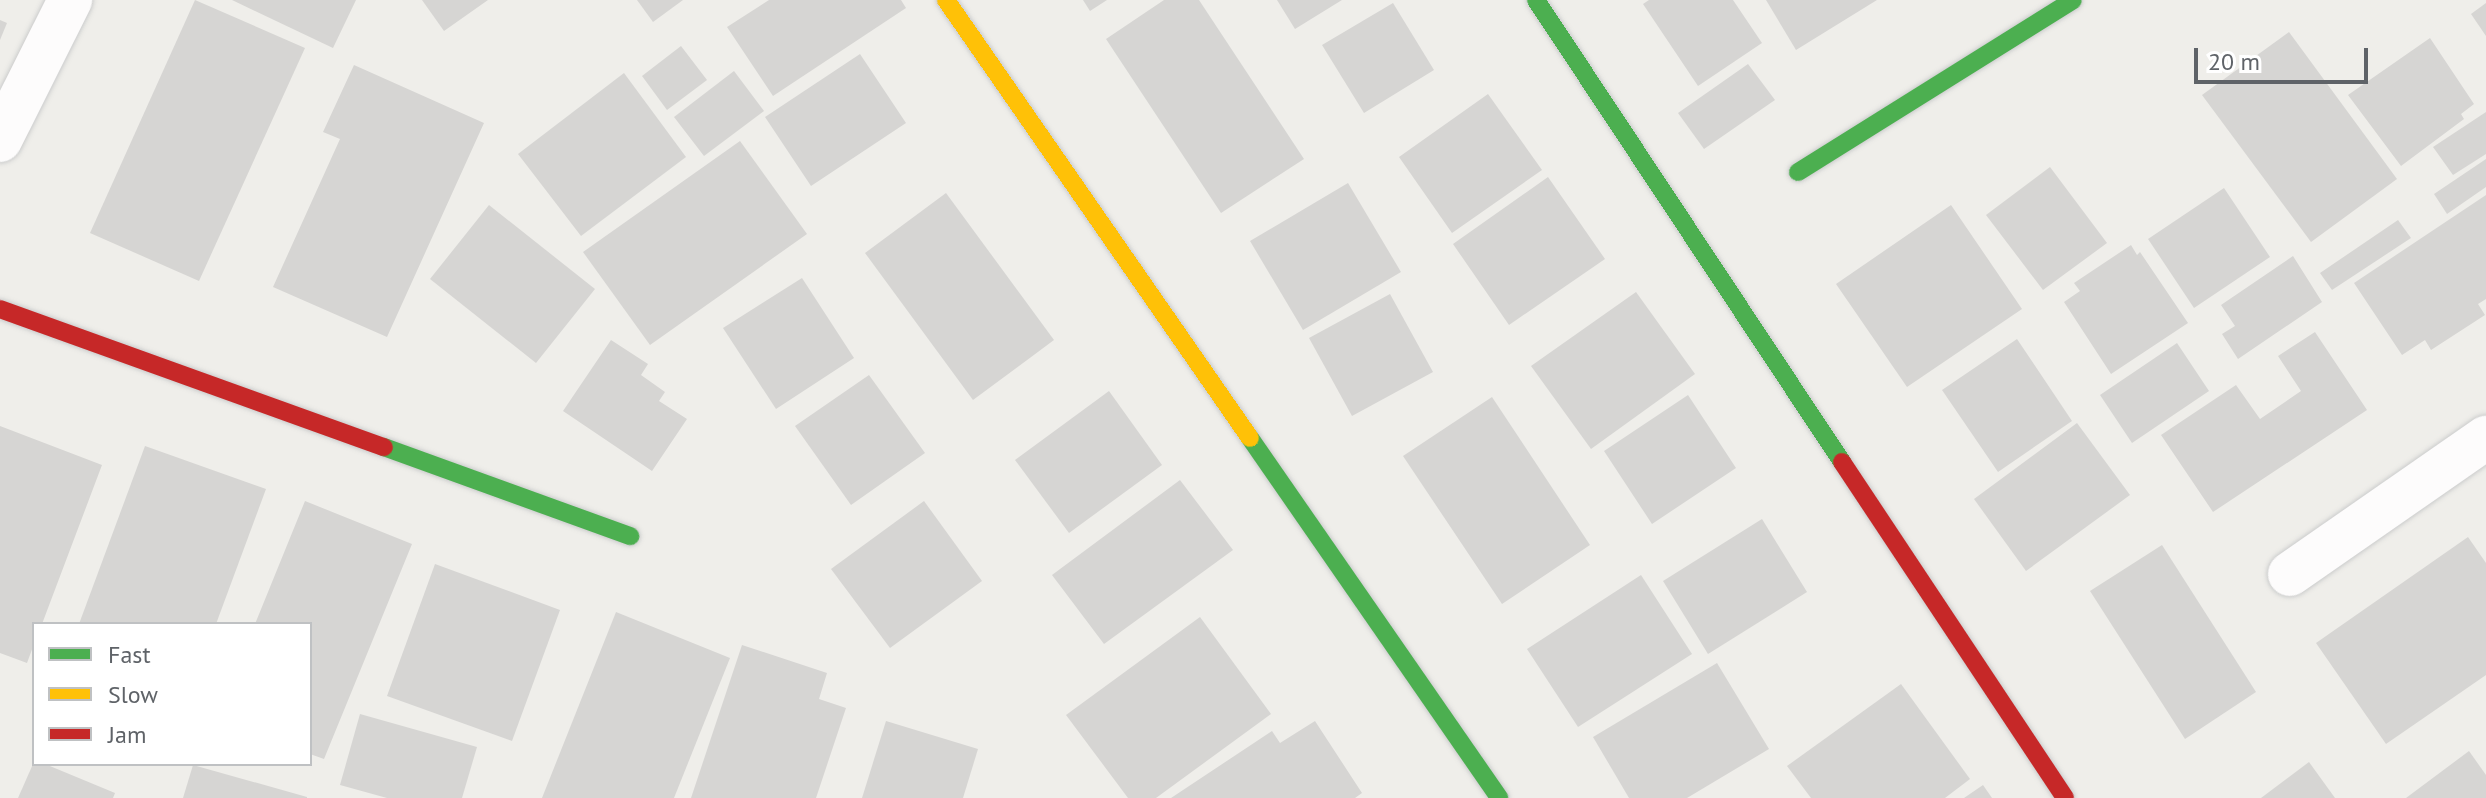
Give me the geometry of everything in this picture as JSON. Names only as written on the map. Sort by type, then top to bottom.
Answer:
[{"type":"street","points":[[0,140],[70,0]]},
{"type":"street","points":[[946,0],[1499,798]]},
{"type":"street","points":[[1536,0],[2065,798]]},
{"type":"street","points":[[1798,172],[2073,0]]},
{"type":"street","points":[[0,309],[630,536]]},
{"type":"street","points":[[2290,574],[2486,438]]},
{"type":"building","points":[[195,0],[305,48],[199,281],[90,233]]},
{"type":"building","points":[[232,0],[356,0],[333,48]]},
{"type":"building","points":[[422,0],[488,0],[444,31]]},
{"type":"building","points":[[637,0],[683,0],[653,22]]},
{"type":"building","points":[[769,0],[901,0],[906,8],[773,96],[727,27]]},
{"type":"building","points":[[1083,0],[1107,0],[1090,11]]},
{"type":"building","points":[[1164,0],[1199,0],[1304,159],[1221,213],[1106,39]]},
{"type":"building","points":[[1277,0],[1342,0],[1295,29]]},
{"type":"building","points":[[1649,0],[1733,0],[1762,43],[1698,86],[1643,4]]},
{"type":"building","points":[[1766,0],[1877,0],[1796,50]]},
{"type":"building","points":[[1393,3],[1434,70],[1364,113],[1322,45]]},
{"type":"building","points":[[2486,3],[2486,36],[2471,14]]},
{"type":"building","points":[[0,20],[7,23],[0,40]]},
{"type":"building","points":[[2289,32],[2397,179],[2311,242],[2202,95]]},
{"type":"building","points":[[2430,38],[2474,104],[2461,114],[2464,119],[2401,166],[2348,95]]},
{"type":"building","points":[[681,46],[707,80],[667,110],[642,76]]},
{"type":"building","points":[[860,54],[906,123],[811,186],[765,117]]},
{"type":"building","points":[[1748,64],[1775,100],[1704,149],[1678,113]]},
{"type":"building","points":[[354,65],[484,123],[387,337],[273,287],[340,139],[323,132]]},
{"type":"building","points":[[734,71],[764,111],[704,156],[674,117]]},
{"type":"building","points":[[624,73],[686,157],[581,236],[518,154]]},
{"type":"building","points":[[1488,94],[1542,170],[1452,233],[1399,157]]},
{"type":"building","points":[[2486,112],[2486,154],[2453,175],[2433,147]]},
{"type":"building","points":[[740,141],[807,234],[650,345],[583,252]]},
{"type":"building","points":[[2486,159],[2486,187],[2447,214],[2434,194]]},
{"type":"building","points":[[2050,167],[2107,243],[2043,290],[1986,215]]},
{"type":"building","points":[[1548,177],[1605,259],[1509,325],[1453,244]]},
{"type":"building","points":[[1348,183],[1401,272],[1303,330],[1250,241]]},
{"type":"building","points":[[2224,188],[2270,257],[2194,308],[2148,239]]},
{"type":"building","points":[[946,193],[1054,340],[973,400],[865,253]]},
{"type":"building","points":[[2486,195],[2486,299],[2478,304],[2485,315],[2431,350],[2425,340],[2402,355],[2354,283]]},
{"type":"building","points":[[489,205],[595,289],[536,363],[430,279]]},
{"type":"building","points":[[1951,205],[2022,309],[1907,387],[1836,284]]},
{"type":"building","points":[[2398,220],[2411,238],[2332,290],[2320,273]]},
{"type":"building","points":[[2131,245],[2137,255],[2140,252],[2188,323],[2111,374],[2064,302],[2080,291],[2074,283]]},
{"type":"building","points":[[2293,256],[2322,302],[2238,359],[2222,334],[2235,326],[2221,305]]},
{"type":"building","points":[[802,278],[854,358],[776,409],[723,328]]},
{"type":"building","points":[[1636,292],[1695,374],[1591,449],[1531,366]]},
{"type":"building","points":[[1390,294],[1433,372],[1352,416],[1309,338]]},
{"type":"building","points":[[2315,332],[2367,410],[2213,512],[2161,435],[2236,385],[2260,419],[2301,391],[2278,356]]},
{"type":"building","points":[[2017,339],[2072,421],[1998,472],[1942,390]]},
{"type":"building","points":[[611,340],[648,364],[641,375],[665,392],[659,401],[687,419],[652,471],[563,411]]},
{"type":"building","points":[[2177,343],[2209,391],[2132,443],[2100,395]]},
{"type":"building","points":[[869,375],[925,453],[851,505],[795,426]]},
{"type":"building","points":[[1109,391],[1162,465],[1069,533],[1015,460]]},
{"type":"building","points":[[1688,395],[1736,468],[1652,524],[1604,451]]},
{"type":"building","points":[[1492,397],[1590,545],[1502,604],[1403,456]]},
{"type":"building","points":[[2077,423],[2130,495],[2026,571],[1974,499]]},
{"type":"building","points":[[0,426],[102,465],[43,622],[32,622],[32,649],[27,663],[0,653]]},
{"type":"building","points":[[145,446],[266,489],[217,622],[80,622]]},
{"type":"building","points":[[1180,480],[1233,550],[1104,644],[1052,575]]},
{"type":"building","points":[[305,501],[412,544],[324,759],[312,755],[312,622],[256,622]]},
{"type":"building","points":[[924,501],[982,581],[890,648],[831,569]]},
{"type":"building","points":[[1762,519],[1807,592],[1708,654],[1663,581]]},
{"type":"building","points":[[2468,537],[2486,563],[2486,675],[2386,744],[2316,643]]},
{"type":"building","points":[[2162,545],[2256,692],[2185,739],[2090,591]]},
{"type":"building","points":[[435,564],[560,610],[512,741],[387,696]]},
{"type":"building","points":[[1641,575],[1692,654],[1578,727],[1527,649]]},
{"type":"building","points":[[616,612],[730,658],[674,798],[542,798]]},
{"type":"building","points":[[1200,617],[1271,714],[1156,798],[1128,798],[1066,715]]},
{"type":"building","points":[[742,645],[827,673],[819,699],[846,708],[816,798],[691,798]]},
{"type":"building","points":[[1717,663],[1769,749],[1687,798],[1629,798],[1593,737]]},
{"type":"building","points":[[1901,684],[1970,779],[1945,798],[1811,798],[1787,766]]},
{"type":"building","points":[[360,714],[477,747],[462,798],[387,798],[340,785]]},
{"type":"building","points":[[886,721],[978,749],[963,798],[862,798]]},
{"type":"building","points":[[1315,721],[1362,793],[1355,798],[1171,798],[1272,731],[1280,743]]},
{"type":"building","points":[[2469,751],[2486,775],[2486,798],[2406,798]]},
{"type":"building","points":[[2309,762],[2335,798],[2261,798]]},
{"type":"building","points":[[32,766],[50,766],[115,793],[113,798],[18,798]]},
{"type":"building","points":[[193,766],[307,797],[307,798],[183,798]]},
{"type":"building","points":[[1983,785],[1992,798],[1964,798]]},
{"type":"traffic: fast","points":[[1536,0],[1842,462]]},
{"type":"traffic: fast","points":[[1798,172],[2073,0]]},
{"type":"traffic: fast","points":[[1250,438],[1499,798]]},
{"type":"traffic: fast","points":[[384,447],[630,536]]},
{"type":"traffic: slow","points":[[946,0],[1250,438]]},
{"type":"traffic: jam","points":[[0,309],[384,447]]},
{"type":"traffic: jam","points":[[1842,462],[2065,798]]}]
